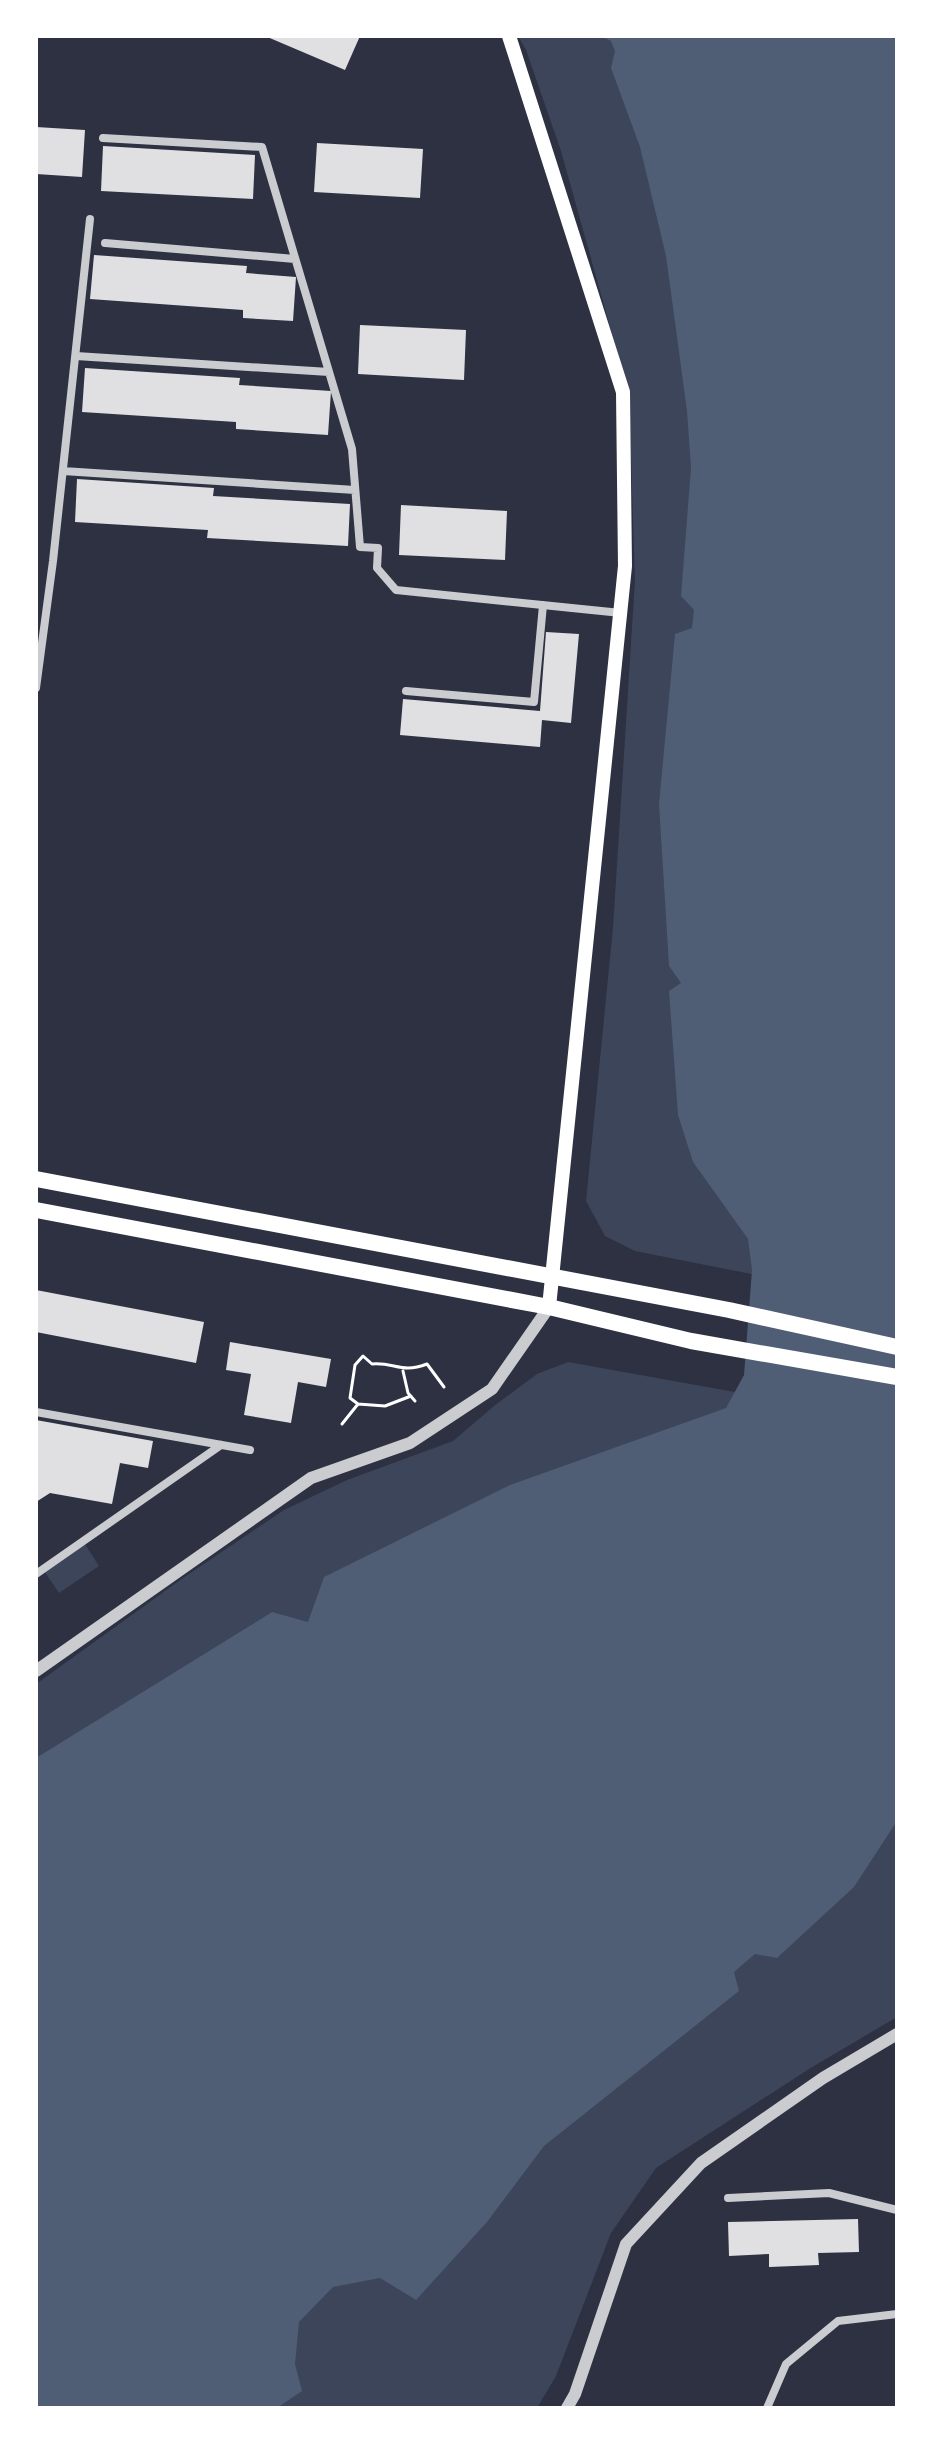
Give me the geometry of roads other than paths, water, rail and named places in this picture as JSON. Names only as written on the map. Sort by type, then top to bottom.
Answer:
[{"type":"main road","points":[[509,36],[623,392],[625,566],[549,1307]]},
{"type":"main road","points":[[36,1179],[729,1310],[897,1347]]},
{"type":"main road","points":[[36,1210],[549,1307],[691,1341],[897,1377]]},
{"type":"street","points":[[103,138],[262,147],[352,449],[360,547],[378,548],[377,568],[396,590],[621,613]]},
{"type":"street","points":[[36,688],[90,219]]},
{"type":"street","points":[[105,243],[295,259]]},
{"type":"street","points":[[76,356],[329,372]]},
{"type":"street","points":[[63,471],[355,490]]},
{"type":"street","points":[[406,691],[534,702],[543,605]]},
{"type":"street","points":[[36,1671],[311,1478],[410,1443],[492,1389],[549,1307]]},
{"type":"street","points":[[36,1412],[250,1450]]},
{"type":"street","points":[[36,1574],[221,1445]]},
{"type":"street","points":[[567,2408],[575,2394],[626,2244],[701,2163],[823,2078],[897,2034]]},
{"type":"street","points":[[728,2198],[829,2193],[897,2210]]},
{"type":"street","points":[[767,2408],[786,2364],[838,2321],[897,2314]]}]
